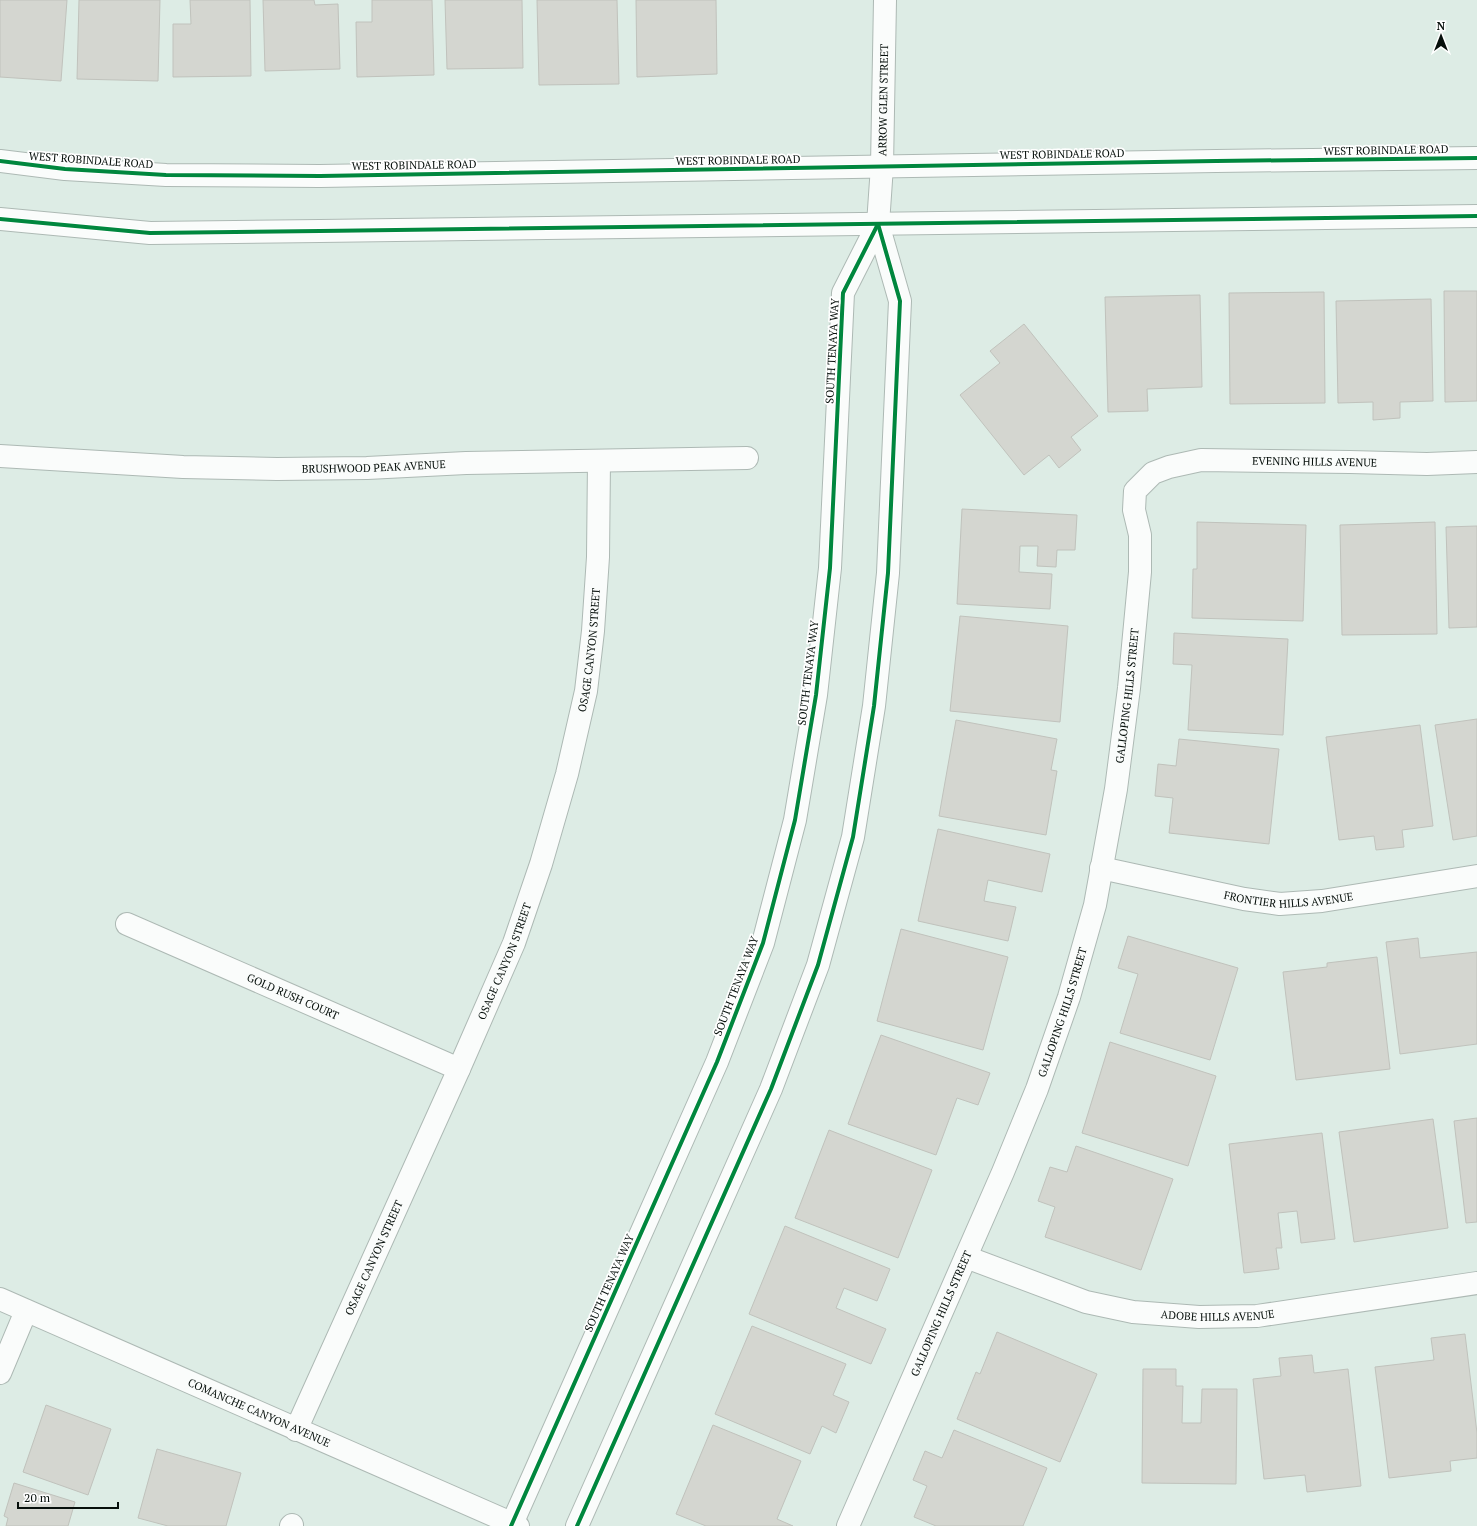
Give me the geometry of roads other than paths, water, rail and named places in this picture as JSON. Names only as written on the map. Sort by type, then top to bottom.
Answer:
[{"type":"street","name":"ARROW GLEN STREET","points":[[878,224],[882,166],[885,0]]},
{"type":"street","name":"WEST ROBINDALE ROAD","points":[[0,161],[65,169],[166,175],[320,176],[882,166],[1477,158]]},
{"type":"street","points":[[0,219],[150,232],[1477,216]]},
{"type":"street","points":[[577,1526],[771,1089],[818,965],[853,837],[874,706],[888,573],[900,301],[878,224]]},
{"type":"street","name":"SOUTH TENAYA WAY","points":[[514,1525],[717,1062],[762,943],[795,820],[816,695],[830,568],[843,293],[878,224]]},
{"type":"street","name":"BRUSHWOOD PEAK AVENUE","points":[[0,456],[183,467],[277,469],[367,468],[466,463],[747,458]]},
{"type":"street","name":"EVENING HILLS AVENUE","points":[[1153,473],[1169,467],[1202,460],[1427,464],[1477,462]]},
{"type":"street","name":"OSAGE CANYON STREET","points":[[296,1430],[459,1069],[514,943],[542,864],[567,774],[584,699],[593,631],[598,557],[599,461]]},
{"type":"street","name":"GALLOPING HILLS STREET","points":[[848,1526],[1003,1172],[1037,1090],[1069,997],[1094,905],[1116,789],[1129,688],[1140,572],[1140,535],[1134,510],[1135,491],[1153,473]]},
{"type":"street","name":"FRONTIER HILLS AVENUE","points":[[1101,868],[1244,899],[1280,904],[1322,901],[1477,876]]},
{"type":"street","name":"GOLD RUSH COURT","points":[[127,924],[459,1069]]},
{"type":"street","name":"ADOBE HILLS AVENUE","points":[[966,1257],[1086,1302],[1133,1312],[1199,1317],[1257,1316],[1477,1283]]},
{"type":"street","name":"COMANCHE CANYON AVENUE","points":[[0,1299],[514,1525]]},
{"type":"street","points":[[0,1373],[26,1311]]}]
